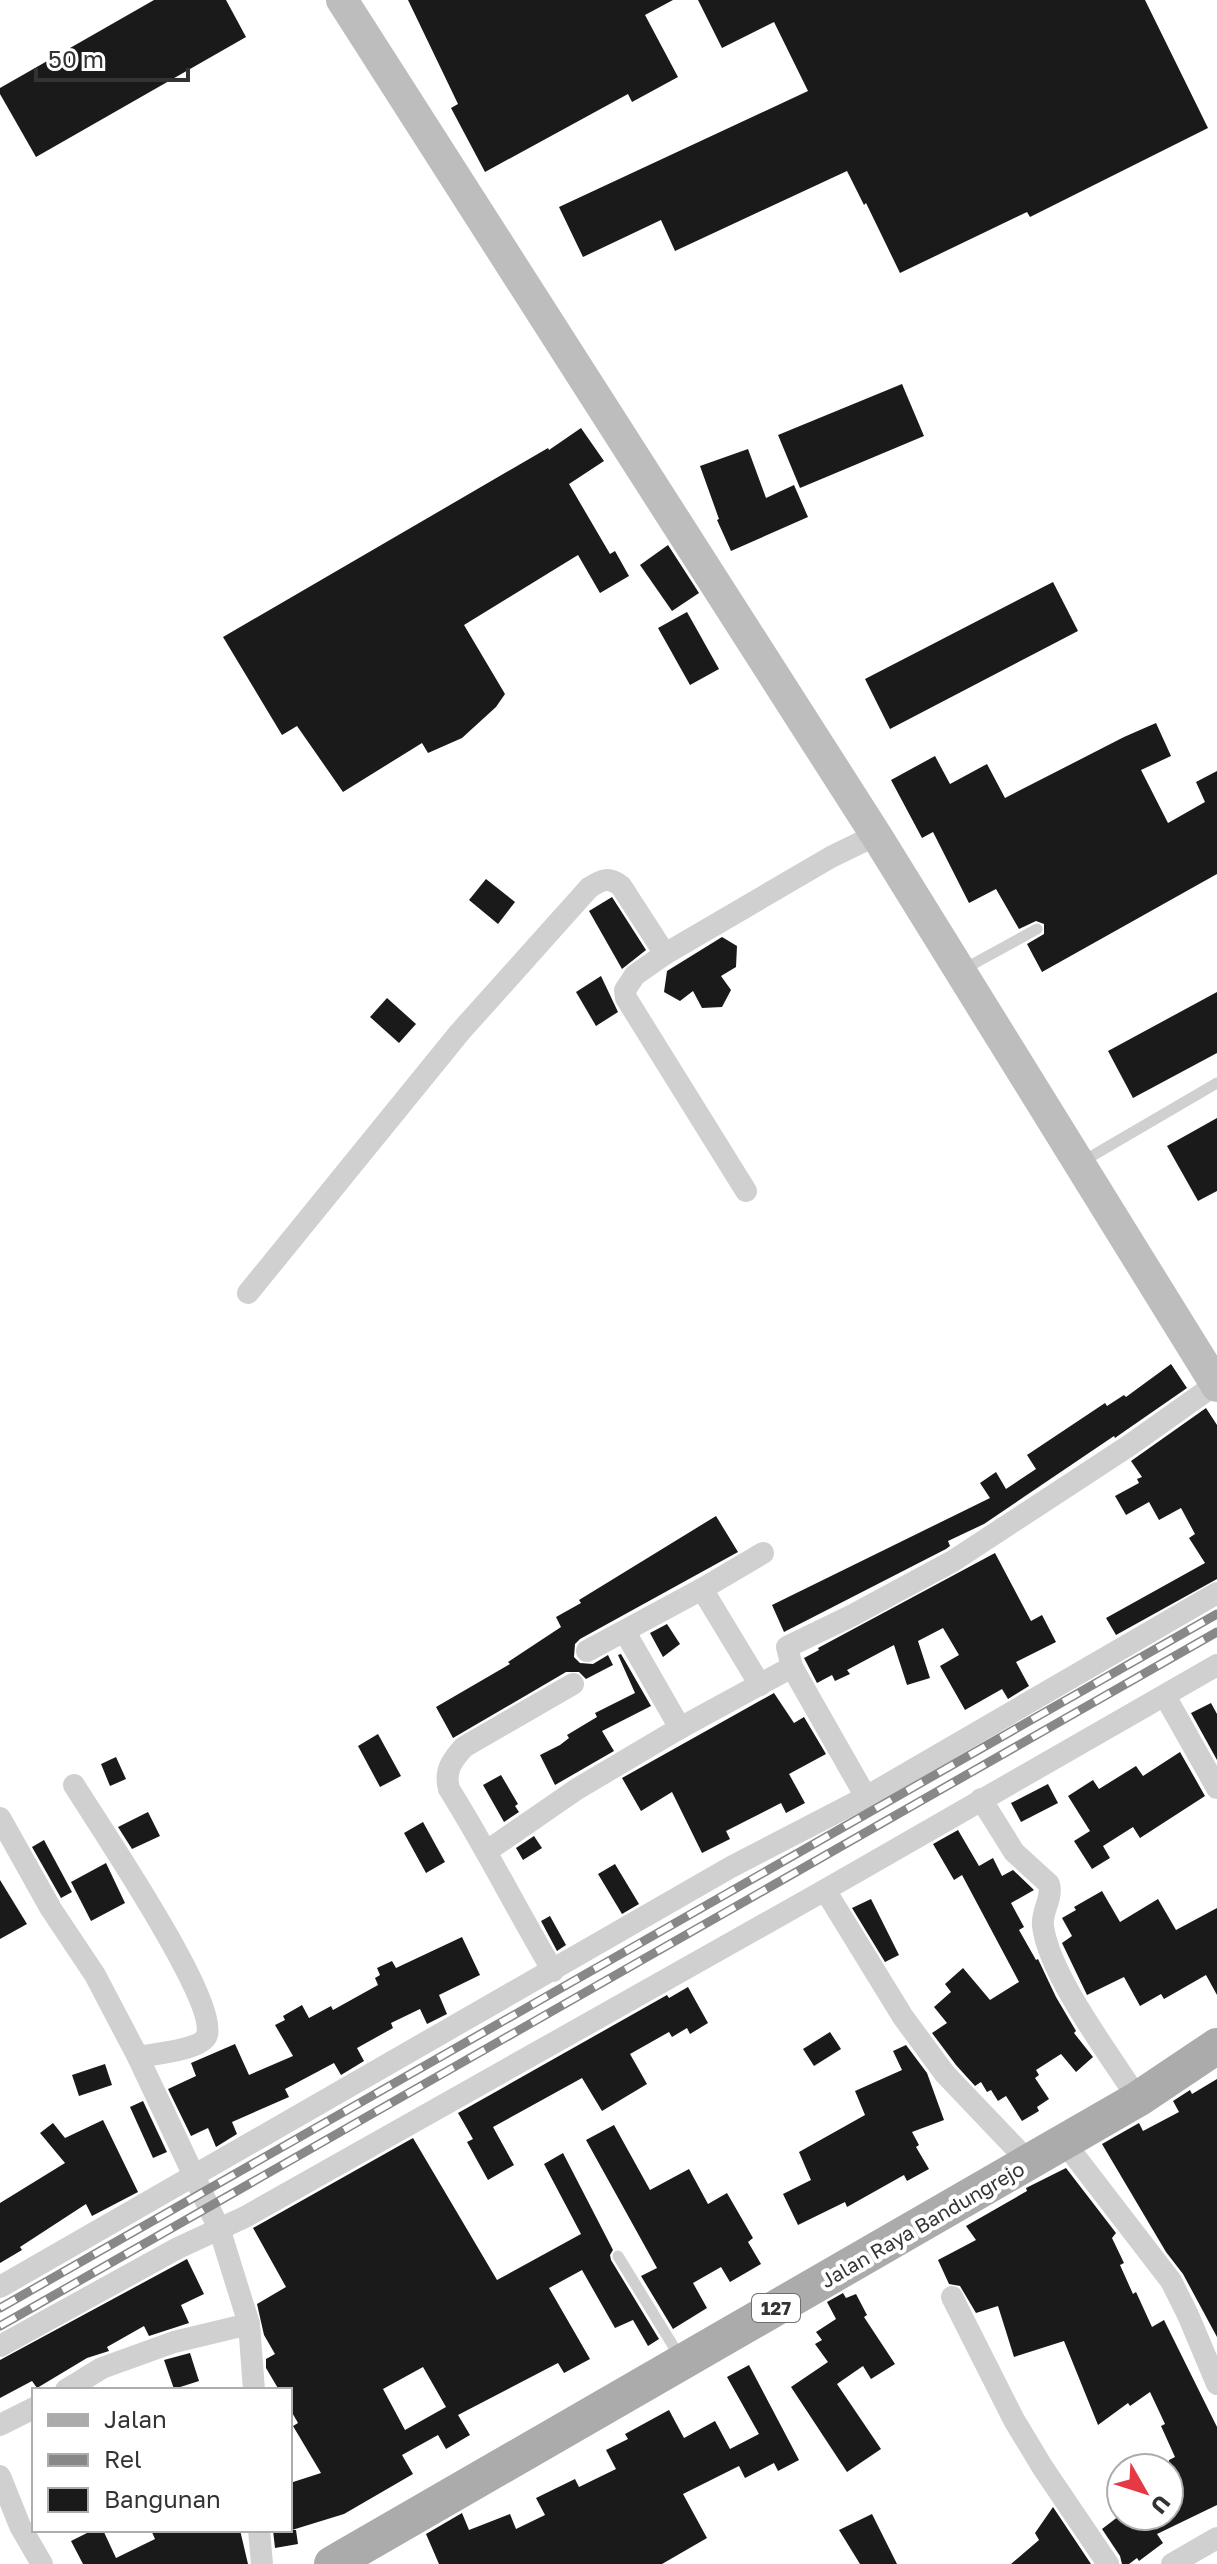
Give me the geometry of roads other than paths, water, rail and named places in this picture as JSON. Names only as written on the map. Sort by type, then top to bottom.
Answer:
[{"type":"main road","points":[[342,0],[876,835],[1216,1385]]},
{"type":"main road","name":"Jalan Raya Bandungrejo","points":[[332,2564],[1138,2099],[1217,2046]]},
{"type":"street","points":[[746,1191],[626,998],[625,990],[635,975],[665,954],[831,857],[876,835]]},
{"type":"street","points":[[248,1293],[460,1032],[589,888],[601,880],[612,879],[621,886],[665,954]]},
{"type":"street","points":[[866,1797],[792,1667],[786,1650],[790,1644],[851,1616],[953,1561],[1216,1385]]},
{"type":"street","points":[[587,1651],[763,1553]]},
{"type":"street","points":[[702,1589],[760,1685]]},
{"type":"street","points":[[0,2287],[731,1867],[866,1797],[1217,1593]]},
{"type":"street","points":[[625,1632],[680,1728]]},
{"type":"street","points":[[0,2346],[178,2248],[220,2231],[1055,1760],[1217,1665]]},
{"type":"street","points":[[487,1851],[577,1789],[792,1667]]},
{"type":"street","points":[[553,1971],[446,1779],[452,1761],[464,1747],[573,1684]]},
{"type":"street","points":[[1165,1696],[1217,1788]]},
{"type":"street","points":[[74,1785],[183,1962],[206,2014],[207,2035],[202,2042],[193,2047],[138,2057]]},
{"type":"street","points":[[981,1799],[1014,1852],[1049,1884],[1051,1891],[1043,1913],[1043,1926],[1050,1955],[1138,2099]]},
{"type":"street","points":[[0,1818],[51,1909],[95,1975],[138,2057],[220,2231],[249,2324],[254,2388]]},
{"type":"street","points":[[825,1890],[903,2017],[945,2074],[1029,2162]]},
{"type":"street","points":[[1064,2142],[1171,2281],[1215,2373]]},
{"type":"street","points":[[952,2297],[1014,2420],[1108,2564]]},
{"type":"street","points":[[69,2388],[102,2368],[174,2342],[249,2324]]},
{"type":"street","points":[[0,2425],[32,2409]]},
{"type":"street","points":[[0,2476],[20,2526],[42,2564]]},
{"type":"street","points":[[259,2532],[262,2564]]},
{"type":"street","points":[[1172,2564],[1217,2538]]},
{"type":"lane","points":[[961,971],[1037,929]]},
{"type":"lane","points":[[1080,1163],[1217,1083]]},
{"type":"lane","points":[[618,2256],[683,2362]]},
{"type":"railway","points":[[0,2308],[1217,1614]]},
{"type":"railway","points":[[0,2326],[1217,1632]]}]
